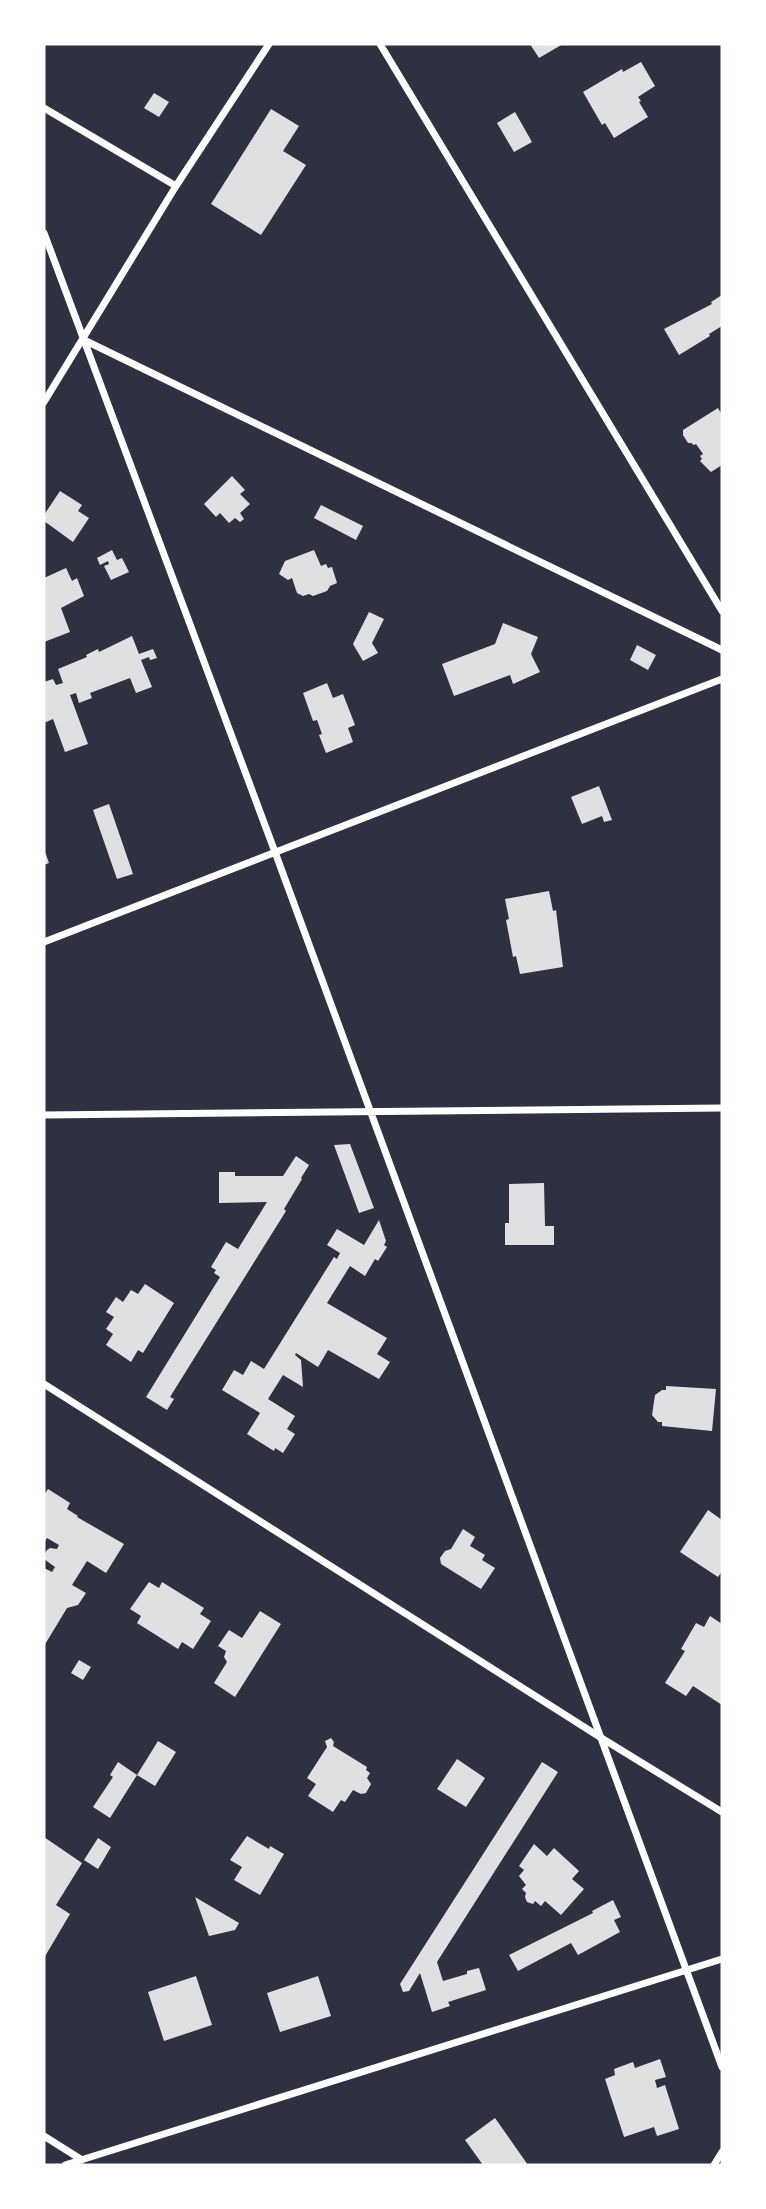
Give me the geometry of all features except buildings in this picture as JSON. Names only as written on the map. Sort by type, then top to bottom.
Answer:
[{"type":"street","points":[[44,402],[176,186],[270,44]]},
{"type":"street","points":[[380,44],[722,611]]},
{"type":"street","points":[[44,108],[176,186]]},
{"type":"street","points":[[44,233],[722,2067]]},
{"type":"street","points":[[83,339],[722,650]]},
{"type":"street","points":[[44,942],[722,680]]},
{"type":"street","points":[[44,1115],[722,1108]]},
{"type":"street","points":[[44,1384],[603,1740],[722,1812]]},
{"type":"street","points":[[65,2165],[722,1959]]},
{"type":"street","points":[[44,2136],[80,2162]]},
{"type":"street","points":[[714,2165],[722,2152]]}]
